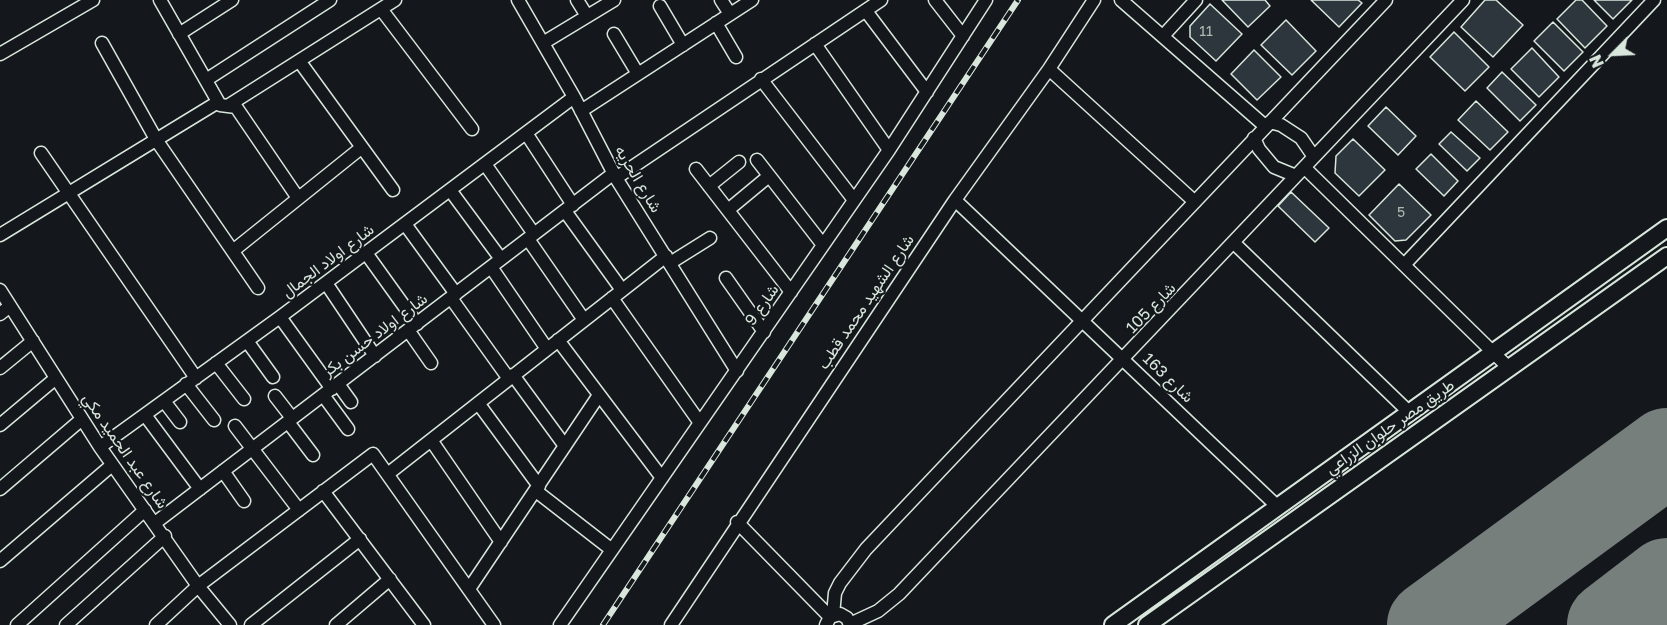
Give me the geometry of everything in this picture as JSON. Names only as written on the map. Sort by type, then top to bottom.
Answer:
[{"type":"main road","name":"طريق مصر حلوان الزراعي","points":[[1113,625],[1495,354],[1667,228]]},
{"type":"main road","name":"طريق مصر حلوان الزراعي","points":[[1145,625],[1667,256]]},
{"type":"main road","points":[[1130,613],[1145,625]]},
{"type":"street","points":[[0,54],[93,0]]},
{"type":"street","points":[[160,0],[206,80],[224,104],[236,107],[298,198]]},
{"type":"street","points":[[206,80],[330,0]]},
{"type":"street","points":[[0,236],[157,141],[300,62],[395,0]]},
{"type":"street","name":"شارع الحريه","points":[[518,0],[574,97],[615,176],[737,371]]},
{"type":"street","points":[[577,0],[587,16]]},
{"type":"street","points":[[543,43],[614,0]]},
{"type":"street","points":[[722,0],[730,14]]},
{"type":"street","points":[[581,111],[752,0]]},
{"type":"street","name":"شارع اولاد حسن بكر","points":[[155,523],[569,208],[881,0]]},
{"type":"street","points":[[935,0],[963,36]]},
{"type":"street","name":"شارع 9","points":[[560,625],[889,150],[986,0]]},
{"type":"street","name":"شارع الشهيد محمد قطب","points":[[670,625],[955,200],[1049,69],[1094,0]]},
{"type":"street","points":[[1121,0],[1268,124],[1281,125],[1300,138],[1314,158]]},
{"type":"street","points":[[1162,36],[1196,0]]},
{"type":"street","points":[[830,619],[835,593],[866,549],[1386,0]]},
{"type":"street","name":"شارع 105","points":[[850,625],[878,611],[899,594],[1125,360],[1463,0]]},
{"type":"street","points":[[1404,265],[1654,0]]},
{"type":"street","points":[[178,34],[226,2]]},
{"type":"street","points":[[660,6],[683,45]]},
{"type":"street","points":[[381,9],[472,129]]},
{"type":"street","points":[[866,10],[927,92]]},
{"type":"street","points":[[716,23],[736,57]]},
{"type":"street","points":[[614,34],[638,74]]},
{"type":"street","points":[[102,43],[157,141],[258,288]]},
{"type":"street","points":[[814,44],[889,150]]},
{"type":"street","points":[[300,62],[393,190]]},
{"type":"street","points":[[1049,69],[1195,202]]},
{"type":"street","points":[[761,79],[854,200]]},
{"type":"street","name":"شارع اولاد الجمال","points":[[100,447],[280,317],[574,97]]},
{"type":"street","points":[[526,133],[569,208],[622,290]]},
{"type":"street","points":[[1254,138],[1259,149],[1274,167],[1300,172],[1404,265],[1509,368]]},
{"type":"street","points":[[234,250],[361,148]]},
{"type":"street","points":[[41,153],[191,381],[214,420]]},
{"type":"street","points":[[757,160],[823,245]]},
{"type":"street","points":[[709,186],[739,162]]},
{"type":"street","points":[[485,164],[584,320]]},
{"type":"street","points":[[696,169],[791,292]]},
{"type":"street","points":[[728,210],[770,176]]},
{"type":"street","points":[[450,190],[501,259]]},
{"type":"street","name":"شارع 163","points":[[955,200],[1278,507]]},
{"type":"street","points":[[405,224],[511,377],[565,446]]},
{"type":"street","points":[[389,473],[622,290],[668,260],[710,238]]},
{"type":"street","points":[[1235,244],[1410,413]]},
{"type":"street","points":[[366,253],[413,327],[431,363]]},
{"type":"street","points":[[491,267],[548,349]]},
{"type":"street","points":[[726,278],[764,332]]},
{"type":"street","points":[[326,283],[375,356]]},
{"type":"street","name":"شارع عبد الحميد مكي","points":[[0,290],[5,310],[33,341],[112,465],[165,536],[198,586],[230,625]]},
{"type":"street","points":[[612,298],[700,423]]},
{"type":"street","points":[[280,317],[331,389],[348,429]]},
{"type":"street","points":[[558,340],[662,478]]},
{"type":"street","points":[[0,368],[33,341]]},
{"type":"street","points":[[247,341],[273,377]]},
{"type":"street","points":[[216,363],[244,399]]},
{"type":"street","points":[[0,425],[56,378]]},
{"type":"street","points":[[331,389],[351,402]]},
{"type":"street","points":[[469,589],[599,395]]},
{"type":"street","points":[[275,396],[313,455]]},
{"type":"street","points":[[164,401],[180,422]]},
{"type":"street","points":[[478,403],[537,488],[612,550]]},
{"type":"street","points":[[145,415],[200,489]]},
{"type":"street","points":[[0,489],[82,419]]},
{"type":"street","points":[[235,426],[299,510]]},
{"type":"street","points":[[431,440],[501,543]]},
{"type":"street","points":[[156,625],[198,586],[371,455],[377,456],[494,625]]},
{"type":"street","points":[[0,561],[112,465]]},
{"type":"street","points":[[223,471],[244,501]]},
{"type":"street","points":[[324,491],[424,625]]},
{"type":"street","points":[[18,625],[145,510]]},
{"type":"street","points":[[737,522],[830,619]]},
{"type":"street","points":[[66,625],[165,536]]},
{"type":"street","points":[[251,625],[360,539]]},
{"type":"street","points":[[336,625],[390,579]]},
{"type":"street","points":[[830,619],[844,615],[850,625]]},
{"type":"building","points":[[1222,0],[1265,0],[1270,6],[1248,27]]},
{"type":"building","points":[[1311,0],[1358,0],[1362,3],[1339,27]]},
{"type":"building","points":[[1485,0],[1496,0],[1523,25],[1493,57],[1461,27]]},
{"type":"building","points":[[1576,0],[1582,0],[1607,26],[1585,48],[1557,19]]},
{"type":"building","points":[[1594,0],[1632,0],[1613,19]]},
{"type":"building","points":[[1210,4],[1242,34],[1216,61],[1190,37],[1190,26]]},
{"type":"building","points":[[1286,20],[1316,51],[1292,75],[1261,45]]},
{"type":"building","points":[[1553,22],[1583,52],[1564,71],[1534,41]]},
{"type":"building","points":[[1454,32],[1489,67],[1465,91],[1430,57]]},
{"type":"building","points":[[1532,48],[1559,77],[1539,97],[1511,69]]},
{"type":"building","points":[[1254,50],[1281,77],[1257,100],[1231,74]]},
{"type":"building","points":[[1502,72],[1536,105],[1520,121],[1487,88]]},
{"type":"building","points":[[1476,101],[1508,132],[1490,150],[1458,120]]},
{"type":"building","points":[[1386,107],[1416,136],[1398,155],[1368,126]]},
{"type":"building","points":[[1451,132],[1480,158],[1467,171],[1439,144]]},
{"type":"building","points":[[1353,139],[1385,170],[1359,196],[1335,173],[1336,156]]},
{"type":"building","points":[[1431,154],[1458,181],[1444,196],[1416,169]]},
{"type":"building","points":[[1399,184],[1431,215],[1406,240],[1395,241],[1369,215]]},
{"type":"building","points":[[1291,192],[1329,228],[1315,242],[1278,206]]},
{"type":"runway","points":[[1431,625],[1667,452]]},
{"type":"runway","points":[[1611,625],[1667,582]]},
{"type":"railway","points":[[603,625],[1018,0]]}]
